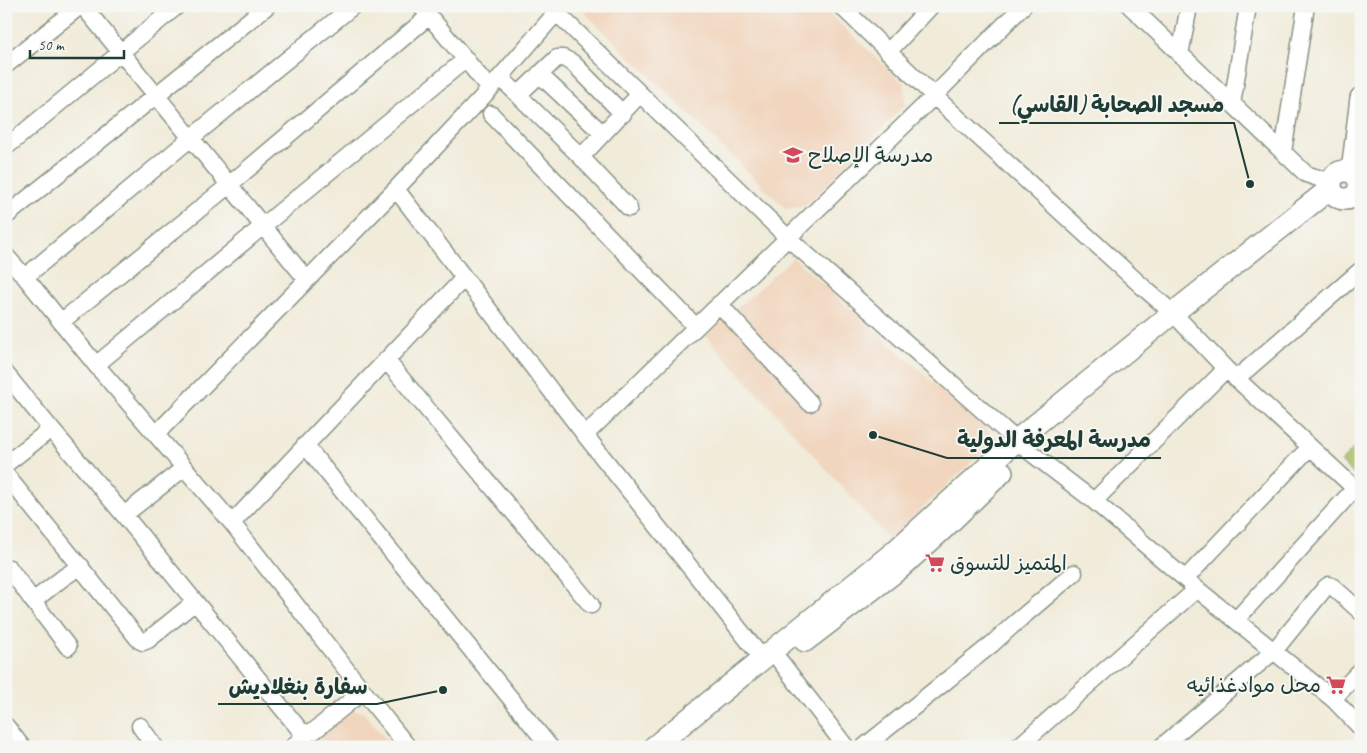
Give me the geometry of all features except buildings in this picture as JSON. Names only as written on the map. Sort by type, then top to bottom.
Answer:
[{"type":"main road","points":[[675,747],[894,552],[1022,444],[1178,318],[1348,189],[1359,132],[1361,98]]},
{"type":"main road","points":[[654,747],[771,660]]},
{"type":"street","points":[[6,65],[82,6],[307,280]]},
{"type":"street","points":[[6,147],[177,6]]},
{"type":"street","points":[[6,216],[267,6]]},
{"type":"street","points":[[25,277],[353,6]]},
{"type":"street","points":[[841,6],[934,96],[1136,282],[1178,318],[1231,374],[1358,491],[1236,620]]},
{"type":"street","points":[[888,52],[931,6]]},
{"type":"street","points":[[584,435],[934,96],[1023,6]]},
{"type":"street","points":[[1130,6],[1306,174],[1348,189]]},
{"type":"street","points":[[1180,54],[1189,6]]},
{"type":"street","points":[[1232,104],[1248,6]]},
{"type":"street","points":[[1283,152],[1306,6]]},
{"type":"street","points":[[156,434],[396,188],[495,83],[559,9],[640,94],[788,238],[1022,444],[1334,699],[1361,728]]},
{"type":"street","points":[[61,322],[229,185],[425,11],[466,59],[495,83],[518,95],[629,208]]},
{"type":"street","points":[[518,95],[557,58],[563,58],[572,64],[623,114]]},
{"type":"street","points":[[96,365],[466,59]]},
{"type":"street","points":[[539,74],[603,134]]},
{"type":"street","points":[[581,157],[640,94]]},
{"type":"street","points":[[491,114],[696,327]]},
{"type":"street","points":[[396,188],[584,435],[846,747]]},
{"type":"street","points":[[6,256],[96,365],[232,523],[408,747]]},
{"type":"street","points":[[1094,501],[1231,374],[1361,270]]},
{"type":"street","points":[[232,523],[464,278]]},
{"type":"street","points":[[720,304],[810,402]]},
{"type":"street","points":[[386,360],[590,605]]},
{"type":"street","points":[[6,374],[295,725],[307,733]]},
{"type":"street","points":[[6,464],[51,429]]},
{"type":"street","points":[[306,445],[550,747]]},
{"type":"street","points":[[1018,747],[1191,584],[1310,447]]},
{"type":"street","points":[[124,515],[184,468]]},
{"type":"street","points":[[6,475],[81,566],[138,640],[143,642],[152,637],[195,602]]},
{"type":"street","points":[[33,601],[81,566]]},
{"type":"street","points":[[9,568],[68,648]]},
{"type":"street","points":[[864,747],[992,644],[1074,573]]},
{"type":"street","points":[[1162,747],[1274,651],[1329,585],[1361,612]]},
{"type":"street","points":[[1334,699],[1361,670]]},
{"type":"street","points":[[293,747],[307,733],[314,731],[363,691]]},
{"type":"street","points":[[6,726],[22,747]]},
{"type":"street","points":[[140,726],[155,747]]},
{"type":"shaded area","name":"مدرسة الإصلاح","points":[[585,6],[821,6],[904,84],[905,105],[805,206],[786,209],[582,10]]},
{"type":"shaded area","points":[[793,258],[997,439],[889,539],[706,336]]},
{"type":"shaded area","points":[[348,709],[363,712],[392,747],[299,747]]},
{"type":"green space","points":[[1361,441],[1361,481],[1341,462]]},
{"type":"place","name":"مدرسة الإصلاح","points":[[793,155]]},
{"type":"place","name":"(مسجد الصحابة (القاسي","points":[[1250,184]]},
{"type":"place","name":"مدرسة المعرفة الدولية","points":[[873,435]]},
{"type":"place","name":"المتميز للتسوق","points":[[935,563]]},
{"type":"place","name":"محل موادغذائيه","points":[[1336,685]]},
{"type":"place","name":"سفارة بنغلاديش","points":[[443,690]]}]
